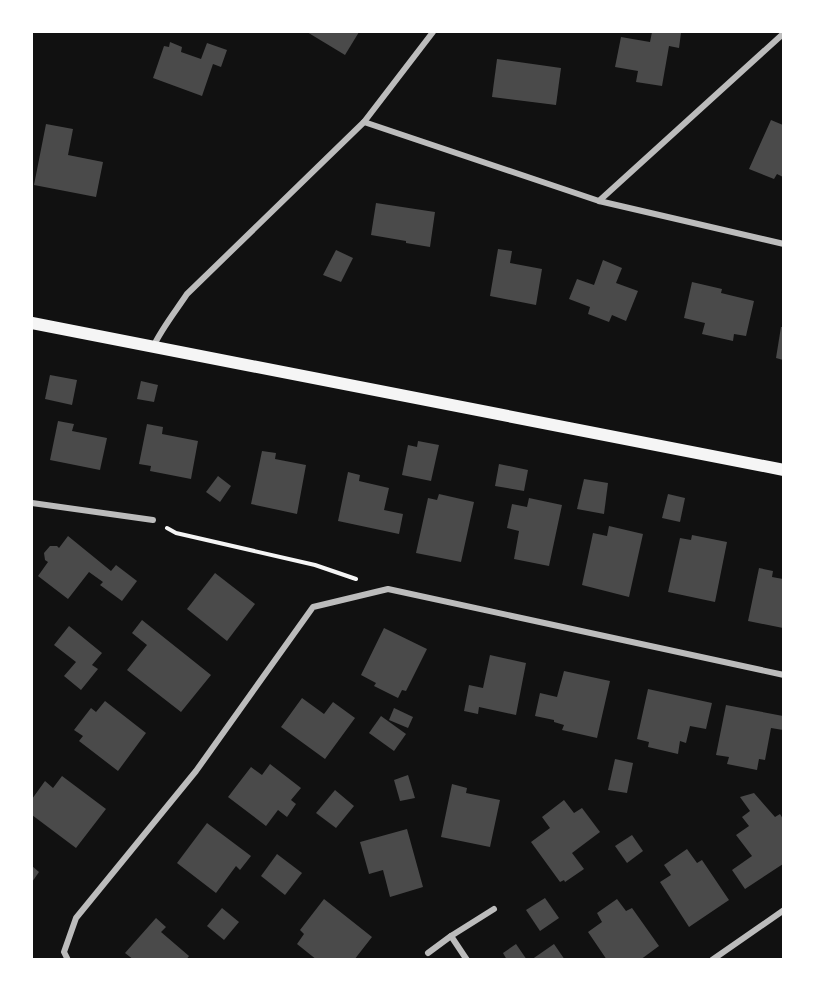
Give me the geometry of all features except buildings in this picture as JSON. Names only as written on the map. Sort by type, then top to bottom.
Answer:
[{"type":"main road","points":[[32,323],[783,470]]},
{"type":"street","points":[[153,347],[162,328],[187,294],[364,122],[432,32]]},
{"type":"street","points":[[599,201],[783,33]]},
{"type":"street","points":[[364,122],[599,201],[783,244]]},
{"type":"street","points":[[32,503],[153,520]]},
{"type":"street","points":[[68,960],[64,952],[76,918],[196,771],[313,607],[388,589],[783,675]]},
{"type":"street","points":[[428,953],[494,909]]},
{"type":"street","points":[[711,960],[783,910]]},
{"type":"street","points":[[451,936],[467,960]]},
{"type":"path","points":[[153,520],[176,533],[315,565],[388,589]]}]
